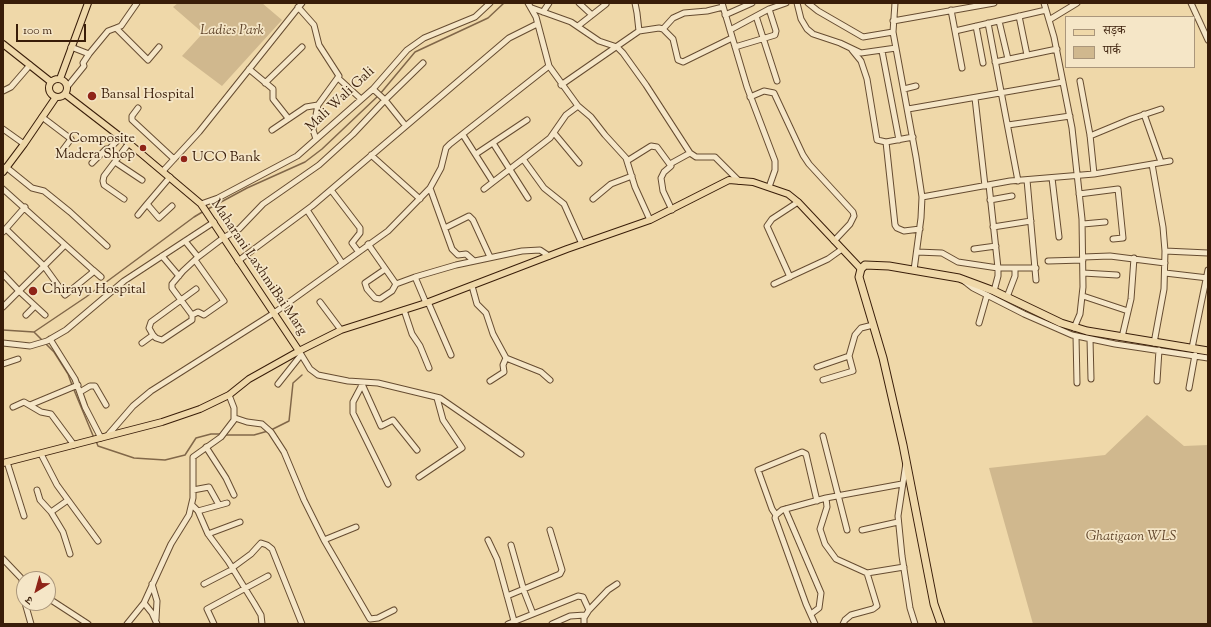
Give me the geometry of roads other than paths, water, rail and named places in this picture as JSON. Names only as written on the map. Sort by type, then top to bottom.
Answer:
[{"type":"highway","points":[[941,624],[934,604],[906,461],[883,358],[859,276],[861,269],[865,265],[874,264],[959,278],[994,291],[1074,328],[1194,352],[1208,351]]},
{"type":"main road","points":[[60,79],[88,3]]},
{"type":"main road","points":[[3,44],[51,82]]},
{"type":"main road","points":[[55,79],[60,79],[67,87],[65,94],[61,97],[56,97],[51,94],[49,90],[51,82],[55,79]]},
{"type":"main road","name":"Maharani LaxhmiBai Marg","points":[[65,94],[164,171],[202,206],[300,353]]},
{"type":"main road","points":[[5,169],[56,97]]},
{"type":"main road","points":[[5,463],[162,422],[200,409],[229,395],[249,378],[300,353],[341,330],[427,303],[549,256],[650,220],[728,180],[753,182],[788,194],[798,202],[861,269]]},
{"type":"street","points":[[67,87],[84,66],[83,63],[108,31],[121,26],[137,3]]},
{"type":"street","name":"Mali Wali Gali","points":[[202,206],[289,161],[361,99],[379,95],[407,50],[424,38],[475,17],[490,3]]},
{"type":"street","points":[[528,3],[532,8],[549,66],[578,106],[591,117],[627,161],[638,194],[650,220]]},
{"type":"street","points":[[543,12],[549,3]]},
{"type":"street","points":[[579,3],[592,15]]},
{"type":"street","points":[[635,3],[638,32]]},
{"type":"street","points":[[725,15],[752,3]]},
{"type":"street","points":[[730,30],[769,8],[786,3]]},
{"type":"street","points":[[797,3],[801,19],[812,34],[840,43],[861,53],[896,48]]},
{"type":"street","points":[[808,3],[818,11],[863,37],[893,32]]},
{"type":"street","points":[[895,3],[893,32],[913,137],[922,197],[920,229],[914,270]]},
{"type":"street","points":[[893,21],[994,3]]},
{"type":"street","points":[[1044,3],[1057,49],[1064,82],[1070,116],[1083,224],[1083,296],[1080,314],[1074,328]]},
{"type":"street","points":[[1049,20],[1077,3]]},
{"type":"street","points":[[1191,3],[1208,40]]},
{"type":"street","points":[[578,26],[606,4]]},
{"type":"street","points":[[164,171],[199,132],[300,5],[314,25],[319,45],[338,73],[338,78],[361,99]]},
{"type":"street","points":[[663,29],[673,18],[684,13],[706,11],[722,5],[750,97],[775,161],[775,170],[769,187]]},
{"type":"street","points":[[532,8],[571,22],[598,41],[617,47],[646,85],[690,153],[696,157],[715,157],[739,181]]},
{"type":"street","points":[[735,47],[763,39],[776,33],[769,8]]},
{"type":"street","points":[[951,10],[962,68]]},
{"type":"street","points":[[955,31],[1046,10]]},
{"type":"street","points":[[756,16],[777,81]]},
{"type":"street","points":[[1019,16],[1027,55]]},
{"type":"street","points":[[999,21],[1008,59]]},
{"type":"street","points":[[238,261],[307,210],[509,38],[537,24]]},
{"type":"street","points":[[988,24],[1018,181]]},
{"type":"street","points":[[976,26],[983,64]]},
{"type":"street","points":[[116,28],[148,60],[158,47]]},
{"type":"street","points":[[562,85],[638,32],[659,28],[663,29],[673,39],[680,62],[686,61],[732,38]]},
{"type":"street","points":[[72,47],[90,54]]},
{"type":"street","points":[[265,82],[302,47]]},
{"type":"street","points":[[995,62],[1057,49]]},
{"type":"street","points":[[852,50],[861,61],[867,79],[875,138],[879,142],[886,142],[913,137]]},
{"type":"street","points":[[882,51],[899,140]]},
{"type":"street","points":[[196,289],[180,301],[150,322],[149,328],[153,335],[159,340],[162,340],[192,320],[192,315],[180,301],[171,285],[196,258],[223,238],[239,229],[267,201],[319,165],[379,95],[423,63]]},
{"type":"street","points":[[3,91],[12,87],[30,65]]},
{"type":"street","points":[[108,435],[133,406],[150,391],[274,313],[358,251],[388,231],[430,188],[440,168],[446,148],[549,66]]},
{"type":"street","points":[[249,69],[273,89],[273,99],[288,118]]},
{"type":"street","points":[[316,139],[313,130],[318,104],[338,78]]},
{"type":"street","points":[[1080,81],[1090,136],[1094,174]]},
{"type":"street","points":[[908,109],[1002,94],[1064,82]]},
{"type":"street","points":[[904,89],[916,86]]},
{"type":"street","points":[[750,97],[764,91],[774,93],[806,160],[852,212],[852,219],[834,241]]},
{"type":"street","points":[[379,95],[406,125]]},
{"type":"street","points":[[975,98],[996,246],[998,276],[994,291]]},
{"type":"street","points":[[272,130],[306,107],[318,104]]},
{"type":"street","points":[[484,189],[510,170],[554,133],[566,114],[578,106]]},
{"type":"street","points":[[138,108],[132,116],[132,120],[174,159]]},
{"type":"street","points":[[1090,136],[1144,114],[1162,109]]},
{"type":"street","points":[[1144,114],[1161,162]]},
{"type":"street","points":[[1008,125],[1070,116]]},
{"type":"street","points":[[42,117],[71,139],[59,154]]},
{"type":"street","points":[[476,154],[527,120]]},
{"type":"street","points":[[3,129],[24,144]]},
{"type":"street","points":[[554,133],[579,163]]},
{"type":"street","points":[[463,135],[494,182]]},
{"type":"street","points":[[92,163],[121,137]]},
{"type":"street","points":[[886,142],[895,225],[899,230],[904,231],[920,229]]},
{"type":"street","points":[[124,199],[104,185],[104,176],[129,143]]},
{"type":"street","points":[[493,143],[528,198]]},
{"type":"street","points":[[627,161],[653,145],[670,164]]},
{"type":"street","points":[[672,210],[663,191],[661,178],[664,172],[670,168],[670,164],[690,153]]},
{"type":"street","points":[[371,155],[420,199]]},
{"type":"street","points":[[523,159],[544,188],[564,204],[582,244]]},
{"type":"street","points":[[922,197],[1018,181],[1094,174],[1170,161]]},
{"type":"street","points":[[115,162],[142,180]]},
{"type":"street","points":[[1152,164],[1163,227],[1165,251],[1165,273],[1154,343]]},
{"type":"street","points":[[5,169],[32,188],[44,190],[107,246]]},
{"type":"street","points":[[592,199],[611,184],[632,176]]},
{"type":"street","points":[[138,215],[170,177]]},
{"type":"street","points":[[1052,178],[1059,237]]},
{"type":"street","points":[[1027,180],[1036,280]]},
{"type":"street","points":[[430,188],[456,253],[461,255],[466,254],[474,261]]},
{"type":"street","points":[[3,189],[25,207],[101,277]]},
{"type":"street","points":[[1079,194],[1118,189],[1123,238],[1113,239]]},
{"type":"street","points":[[331,190],[360,228],[360,233],[352,243],[358,251]]},
{"type":"street","points":[[990,200],[1012,196]]},
{"type":"street","points":[[790,277],[767,226],[772,219],[798,202]]},
{"type":"street","points":[[146,204],[159,218],[172,206]]},
{"type":"street","points":[[25,207],[4,230],[44,266],[65,295],[90,276],[93,270]]},
{"type":"street","points":[[307,210],[342,263]]},
{"type":"street","points":[[445,228],[469,216],[473,220],[490,257]]},
{"type":"street","points":[[3,343],[30,346],[46,341],[66,330],[124,281],[185,241],[212,220]]},
{"type":"street","points":[[993,227],[1031,221]]},
{"type":"street","points":[[1083,224],[1106,222]]},
{"type":"street","points":[[185,241],[224,300],[204,315],[198,312],[192,315]]},
{"type":"street","points":[[3,307],[65,244]]},
{"type":"street","points":[[368,244],[384,270],[396,284]]},
{"type":"street","points":[[974,249],[996,246]]},
{"type":"street","points":[[774,284],[828,259],[842,249]]},
{"type":"street","points":[[384,270],[365,282],[367,289],[375,298],[380,299],[392,291],[396,284],[490,257],[537,250],[544,251],[549,256]]},
{"type":"street","points":[[1165,251],[1208,253]]},
{"type":"street","points":[[917,252],[942,253],[958,262],[998,268],[1036,268]]},
{"type":"street","points":[[162,256],[179,276]]},
{"type":"street","points":[[1048,261],[1110,256],[1165,263]]},
{"type":"street","points":[[1122,337],[1128,311],[1134,258]]},
{"type":"street","points":[[1007,297],[1015,276],[1015,268]]},
{"type":"street","points":[[1189,388],[1208,270]]},
{"type":"street","points":[[1165,273],[1207,278]]},
{"type":"street","points":[[3,274],[34,306],[45,315]]},
{"type":"street","points":[[1083,274],[1117,275]]},
{"type":"street","points":[[414,278],[451,355]]},
{"type":"street","points":[[959,278],[972,288],[1024,314],[1076,336],[1159,350],[1194,352],[1208,358]]},
{"type":"street","points":[[472,286],[477,304],[486,313],[493,334],[506,358],[532,367],[541,372],[550,380]]},
{"type":"street","points":[[979,323],[987,295]]},
{"type":"street","points":[[1083,296],[1128,311]]},
{"type":"street","points":[[320,302],[341,330]]},
{"type":"street","points":[[26,315],[34,306]]},
{"type":"street","points":[[404,310],[412,334],[420,346],[429,368]]},
{"type":"street","points":[[823,380],[853,371],[849,356],[858,331],[862,328],[873,325]]},
{"type":"street","points":[[142,343],[153,335]]},
{"type":"street","points":[[1076,336],[1077,383]]},
{"type":"street","points":[[1090,339],[1091,378]]},
{"type":"street","points":[[46,341],[78,385],[85,407],[100,438]]},
{"type":"street","points":[[1157,381],[1159,350]]},
{"type":"street","points":[[278,384],[300,353],[310,369],[318,375],[362,384],[378,383],[440,398],[521,454]]},
{"type":"street","points":[[817,366],[849,356]]},
{"type":"street","points":[[490,381],[504,372],[503,365],[506,358]]},
{"type":"street","points":[[3,364],[18,359]]},
{"type":"street","points":[[362,384],[380,426],[393,420],[417,450]]},
{"type":"street","points":[[362,384],[353,402],[353,413],[388,484]]},
{"type":"street","points":[[30,405],[78,385]]},
{"type":"street","points":[[80,392],[90,386],[94,386],[106,405]]},
{"type":"street","points":[[127,624],[144,603],[171,544],[189,515],[192,505],[192,460],[223,434],[235,418],[234,408],[229,395]]},
{"type":"street","points":[[418,477],[462,448],[443,420],[437,398]]},
{"type":"street","points":[[13,407],[22,403],[54,416],[74,445]]},
{"type":"street","points":[[235,418],[247,422],[258,423],[270,430],[284,452],[304,500],[324,540],[370,619],[374,620],[394,610]]},
{"type":"street","points":[[824,436],[837,496],[847,530]]},
{"type":"street","points":[[206,448],[226,478],[234,495]]},
{"type":"street","points":[[815,624],[775,518],[776,514],[772,509],[758,470],[802,452],[806,454],[817,500]]},
{"type":"street","points":[[41,454],[57,485],[98,542]]},
{"type":"street","points":[[906,461],[898,522],[910,608],[915,624]]},
{"type":"street","points":[[5,463],[24,516]]},
{"type":"street","points":[[776,514],[786,509],[817,500],[902,484]]},
{"type":"street","points":[[192,490],[209,487],[220,505]]},
{"type":"street","points":[[37,490],[40,500],[51,512],[62,532],[70,554]]},
{"type":"street","points":[[826,498],[827,507],[820,529],[825,544],[836,560],[867,573],[904,567]]},
{"type":"street","points":[[51,512],[68,500]]},
{"type":"street","points":[[198,511],[227,503]]},
{"type":"street","points":[[192,505],[198,511],[208,534],[233,568],[261,615],[262,624]]},
{"type":"street","points":[[786,509],[821,593],[819,608],[811,614]]},
{"type":"street","points":[[208,534],[240,522]]},
{"type":"street","points":[[862,530],[898,522]]},
{"type":"street","points":[[324,540],[356,527]]},
{"type":"street","points":[[507,596],[524,591],[558,576],[562,570],[550,530]]},
{"type":"street","points":[[488,540],[496,559],[514,621]]},
{"type":"street","points":[[204,584],[233,568],[248,557],[261,544],[267,545],[272,549],[302,624]]},
{"type":"street","points":[[511,544],[524,591],[533,614]]},
{"type":"street","points":[[3,559],[16,573]]},
{"type":"street","points":[[843,624],[851,615],[873,610],[876,606],[867,573]]},
{"type":"street","points":[[214,624],[207,609],[268,576]]},
{"type":"street","points":[[152,584],[157,601],[157,621]]},
{"type":"street","points":[[584,624],[589,610],[608,590],[617,584]]},
{"type":"street","points":[[508,624],[578,596],[583,597],[589,610]]},
{"type":"street","points":[[56,603],[88,624]]},
{"type":"street","points":[[144,603],[157,621]]},
{"type":"street","points":[[27,611],[31,624]]},
{"type":"street","points":[[552,624],[570,616],[586,615]]},
{"type":"waterway","points":[[380,94],[415,52],[488,18],[504,3]]},
{"type":"waterway","points":[[208,209],[247,188],[305,162],[322,149],[378,96]]},
{"type":"waterway","points":[[3,330],[34,332],[86,297],[204,211]]},
{"type":"waterway","points":[[34,332],[43,341]]},
{"type":"waterway","points":[[45,343],[54,352],[68,374],[72,385]]},
{"type":"waterway","points":[[271,430],[289,421],[293,383],[302,375]]},
{"type":"waterway","points":[[74,390],[94,438]]},
{"type":"waterway","points":[[224,435],[254,435],[268,431]]},
{"type":"waterway","points":[[96,441],[98,446],[134,458],[165,460],[185,455],[196,438],[211,434],[220,434]]},
{"type":"place","name":"Bansal Hospital","points":[[92,96]]},
{"type":"place","name":"Composite Madera Shop","points":[[143,148]]},
{"type":"place","name":"UCO Bank","points":[[184,159]]},
{"type":"place","name":"Chirayu Hospital","points":[[33,291]]},
{"type":"park label","name":"Ladies Park","points":[[232,32]]},
{"type":"park label","name":"Ghatigaon WLS","points":[[1131,538]]}]
